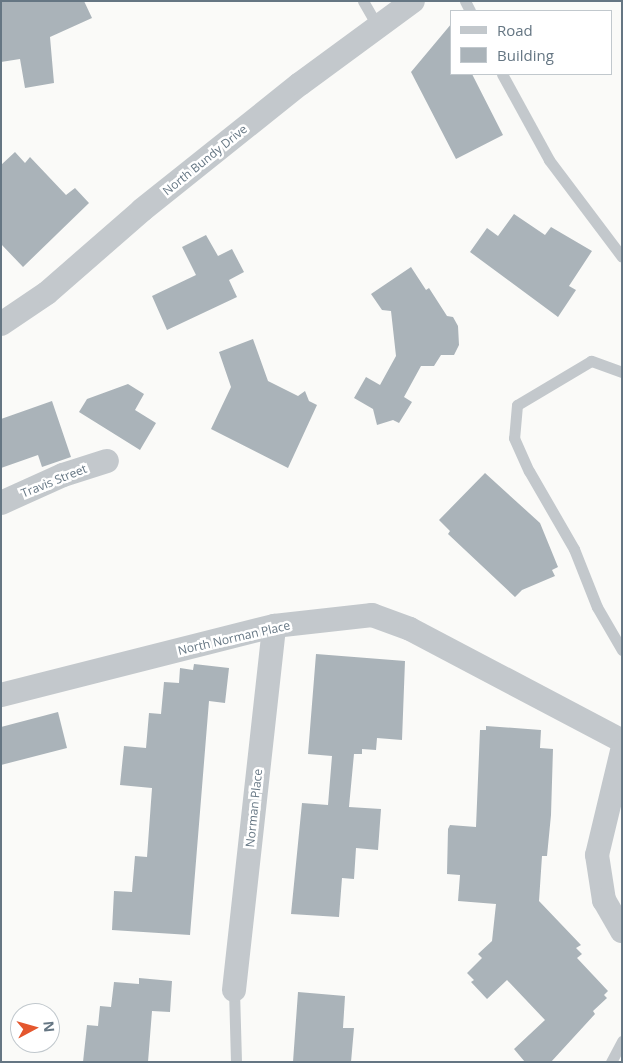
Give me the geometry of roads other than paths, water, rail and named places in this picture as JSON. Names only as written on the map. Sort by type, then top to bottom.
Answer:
[{"type":"street","name":"North Bundy Drive","points":[[1,324],[48,293],[142,210],[300,84],[413,1]]},
{"type":"street","name":"Travis Street","points":[[1,503],[63,475],[108,461]]},
{"type":"street","name":"North Norman Place","points":[[1,695],[274,626],[372,615],[410,629],[622,742]]},
{"type":"street","name":"Norman Place","points":[[234,990],[274,626]]},
{"type":"street","points":[[622,751],[597,855],[604,900],[622,931]]},
{"type":"lane","points":[[363,1],[378,27]]},
{"type":"lane","points":[[503,75],[549,160],[622,257]]},
{"type":"lane","points":[[622,372],[591,361],[517,405],[514,438],[528,472],[574,548],[597,607],[622,650]]},
{"type":"lane","points":[[234,990],[236,1062]]},
{"type":"lane","points":[[611,1062],[622,1041]]}]
